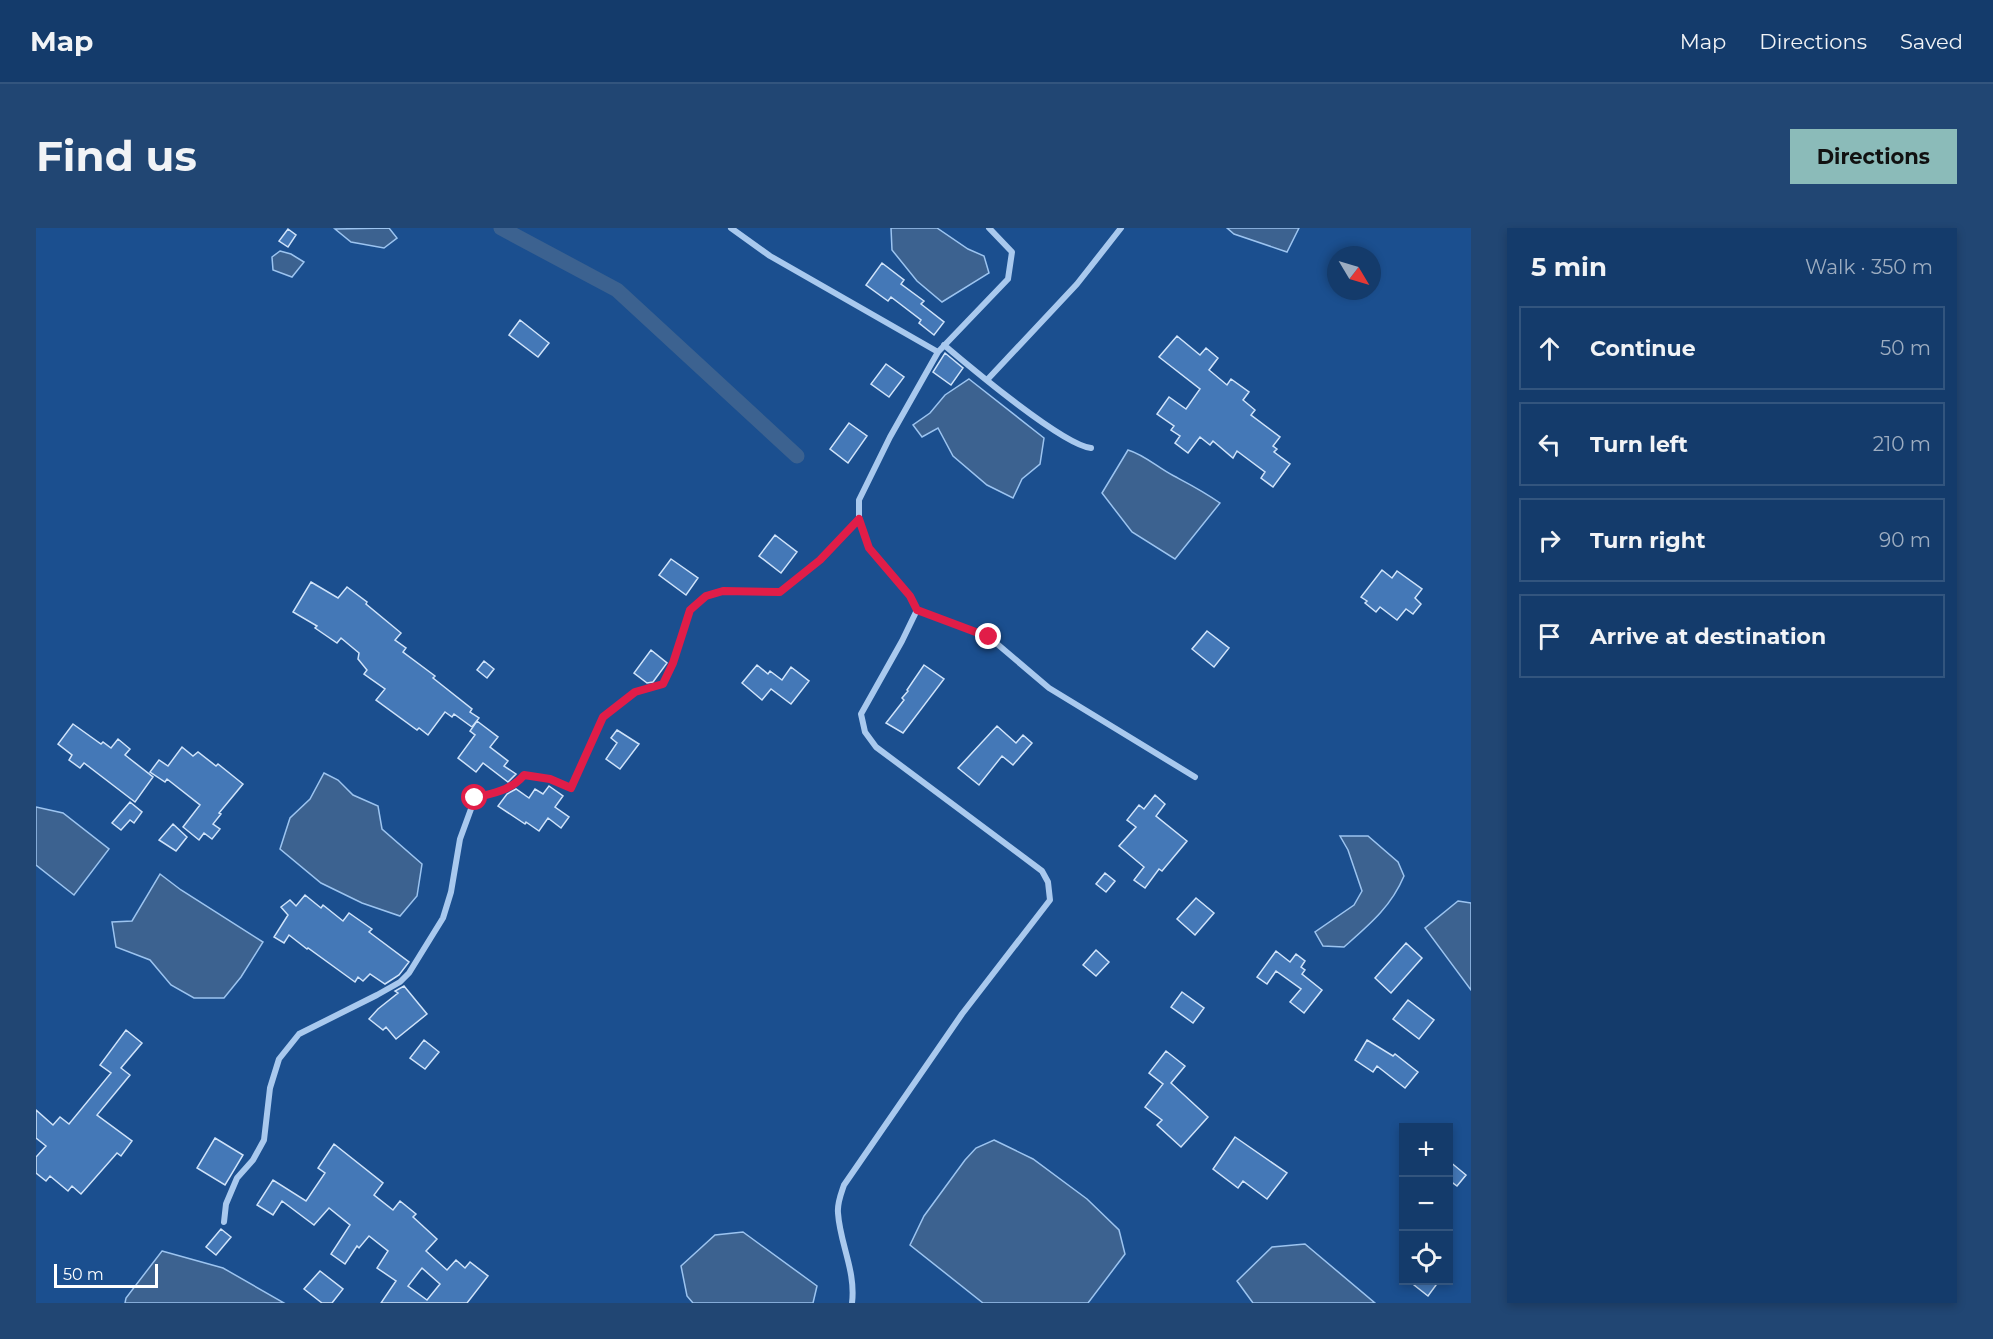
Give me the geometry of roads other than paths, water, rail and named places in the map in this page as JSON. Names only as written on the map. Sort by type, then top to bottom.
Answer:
[{"type":"street","points":[[731,228],[770,256],[938,352]]},
{"type":"street","points":[[989,228],[1012,252],[1008,279],[938,352],[890,436],[859,500],[859,519],[869,548],[910,596],[917,610],[989,637],[1048,688],[1195,777]]},
{"type":"street","points":[[987,380],[1077,284],[1121,228]]},
{"type":"street","points":[[944,345],[1047,424],[1084,447],[1091,447]]},
{"type":"street","points":[[224,1222],[226,1204],[237,1178],[253,1160],[264,1140],[270,1088],[279,1059],[299,1034],[377,995],[400,982],[409,973],[443,918],[451,892],[460,839],[475,798],[509,787],[517,783],[524,775],[550,779],[571,788],[603,717],[635,692],[663,684],[673,663],[690,610],[706,596],[723,591],[780,592],[820,560],[859,519]]},
{"type":"street","points":[[852,1303],[854,1286],[837,1213],[838,1200],[844,1185],[962,1014],[1050,900],[1048,882],[1042,872],[876,747],[865,732],[861,714],[917,610]]},
{"type":"water","points":[[389,228],[397,238],[384,248],[351,242],[335,229]]},
{"type":"water","points":[[891,228],[937,228],[968,249],[984,256],[989,273],[942,302],[917,281],[892,250]]},
{"type":"water","points":[[1227,228],[1299,228],[1287,252],[1234,234]]},
{"type":"water","points":[[280,251],[291,254],[304,262],[292,277],[273,270],[272,257]]},
{"type":"water","points":[[969,379],[1044,438],[1040,464],[1022,479],[1013,498],[987,485],[953,456],[938,428],[922,437],[913,425],[930,413],[945,395]]},
{"type":"water","points":[[1128,450],[1146,458],[1220,503],[1175,559],[1132,532],[1102,493]]},
{"type":"water","points":[[324,773],[338,780],[353,795],[378,806],[382,829],[422,864],[417,896],[400,916],[362,903],[321,883],[280,849],[290,818],[310,799]]},
{"type":"water","points":[[36,807],[63,813],[109,849],[74,895],[36,865]]},
{"type":"water","points":[[1340,836],[1368,836],[1398,862],[1404,876],[1386,906],[1344,947],[1323,946],[1315,932],[1354,905],[1362,891],[1348,850]]},
{"type":"water","points":[[160,874],[263,942],[241,977],[224,998],[194,998],[171,985],[150,960],[116,947],[112,922],[132,921]]},
{"type":"water","points":[[1458,901],[1471,903],[1471,990],[1425,928]]},
{"type":"water","points":[[994,1140],[1033,1159],[1087,1199],[1119,1230],[1125,1254],[1088,1303],[983,1303],[910,1245],[924,1216],[965,1160],[976,1148]]},
{"type":"water","points":[[743,1232],[817,1286],[813,1303],[693,1303],[687,1296],[681,1266],[715,1235]]},
{"type":"water","points":[[1305,1244],[1375,1303],[1253,1303],[1237,1281],[1272,1247]]},
{"type":"water","points":[[162,1251],[223,1268],[284,1303],[125,1303],[126,1298]]},
{"type":"waterway","points":[[501,228],[617,290],[797,456]]}]
